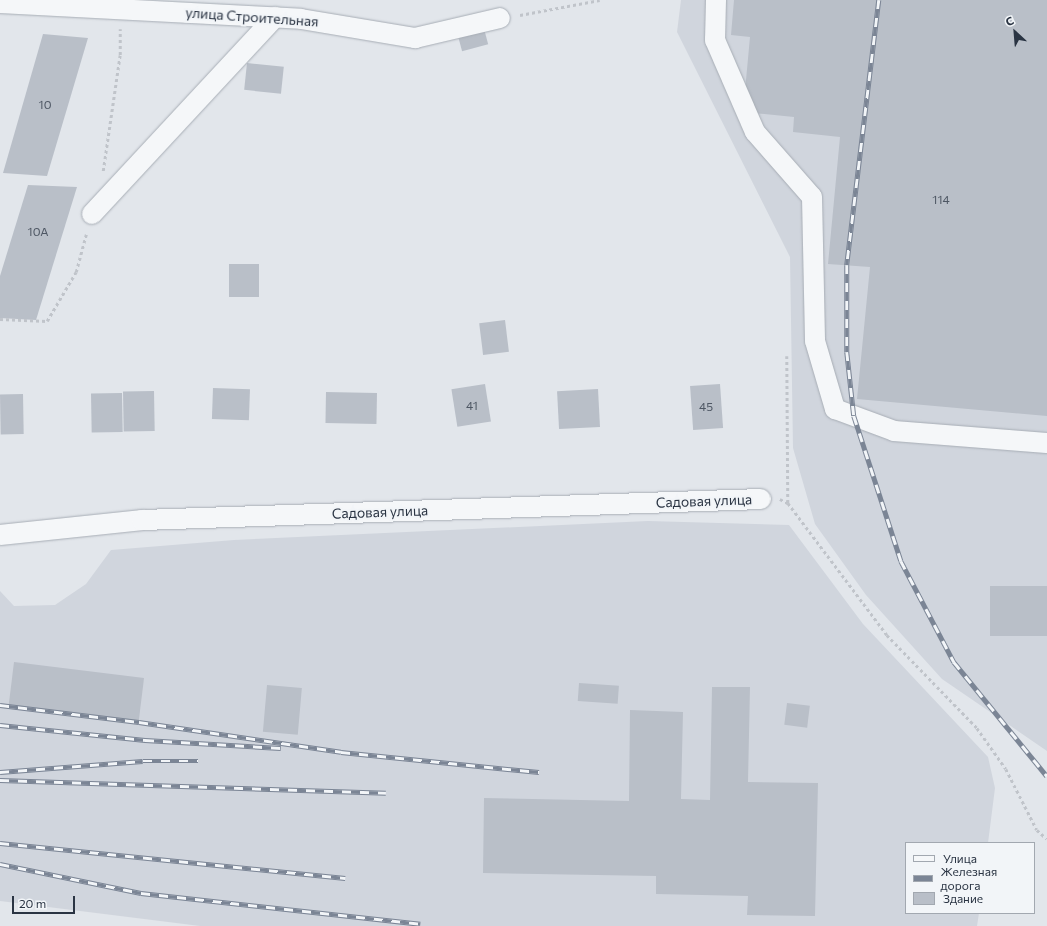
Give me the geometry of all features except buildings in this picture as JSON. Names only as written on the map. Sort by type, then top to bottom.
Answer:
[{"type":"street","points":[[716,0],[715,40],[755,132],[812,197],[815,341],[835,409],[894,431],[1047,443]]},
{"type":"street","name":"улица Строительная","points":[[0,3],[301,19],[415,38],[500,18]]},
{"type":"street","points":[[92,214],[275,17]]},
{"type":"street","name":"Садовая улица","points":[[0,535],[142,520],[761,499]]},
{"type":"path","points":[[500,18],[600,0]]},
{"type":"path","points":[[787,356],[788,503]]},
{"type":"path","points":[[761,499],[775,497],[788,503],[887,635],[977,728],[1006,769],[1037,830],[1047,839]]},
{"type":"shaded area","points":[[681,0],[1047,0],[1047,751],[942,679],[866,595],[815,524],[793,448],[790,257],[677,32]]},
{"type":"shaded area","points":[[648,521],[789,525],[863,624],[988,757],[995,788],[988,842],[905,842],[905,914],[979,914],[977,926],[200,926],[0,901],[0,591],[14,606],[55,605],[86,584],[111,550],[234,540]]},
{"type":"railway","points":[[879,0],[847,265],[847,352],[854,416],[901,561],[954,662],[1047,776]]},
{"type":"railway","points":[[0,705],[139,722],[341,752],[539,772]]},
{"type":"railway","points":[[0,725],[145,740],[281,748]]},
{"type":"railway","points":[[0,772],[143,761],[198,761]]},
{"type":"railway","points":[[0,780],[386,793]]},
{"type":"railway","points":[[0,843],[345,878]]},
{"type":"railway","points":[[0,864],[141,893],[420,924]]}]
